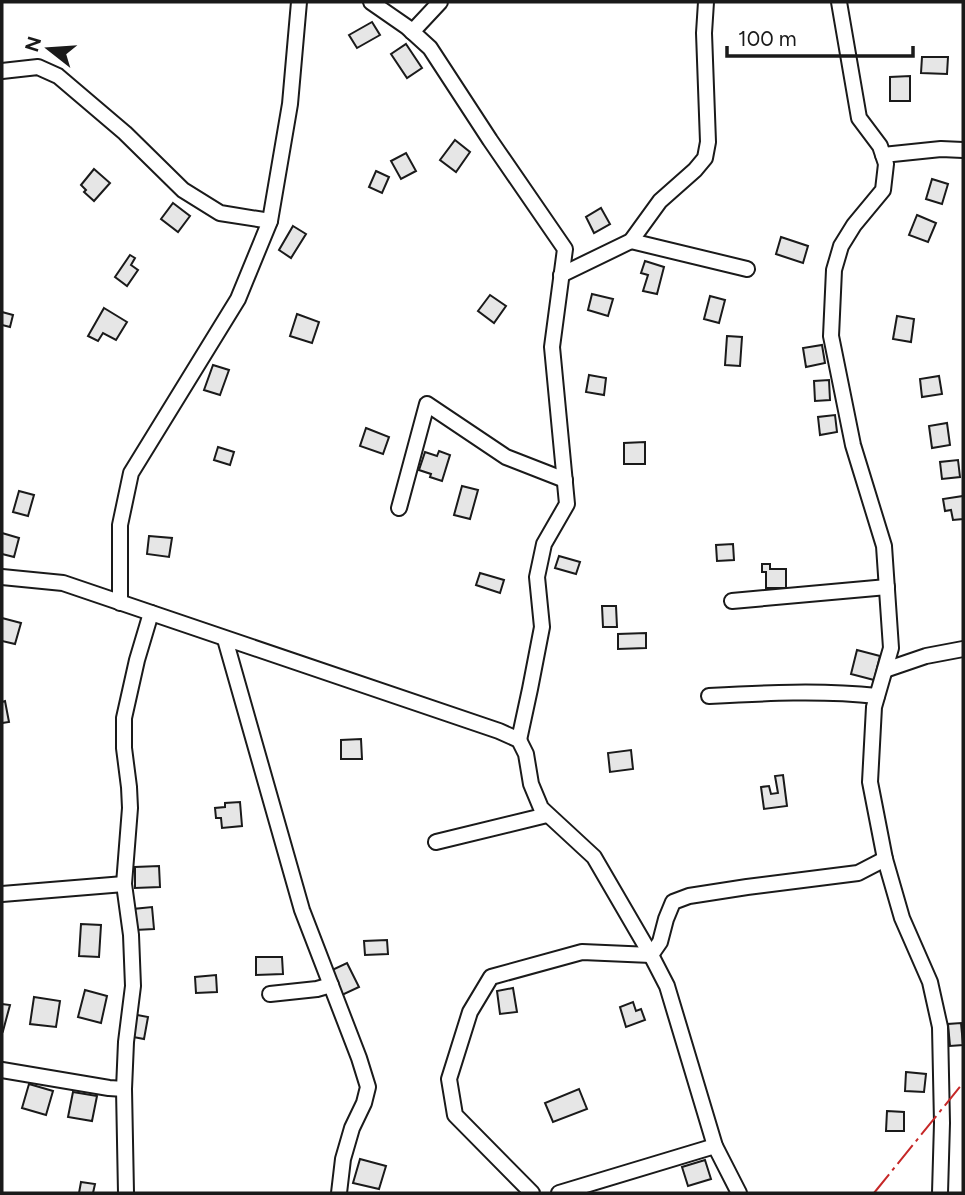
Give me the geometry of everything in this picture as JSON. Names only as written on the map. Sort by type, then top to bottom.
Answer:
[{"type":"street","points":[[120,603],[120,525],[131,473],[238,299],[270,221],[290,104],[299,2]]},
{"type":"street","points":[[371,2],[430,48],[489,140],[565,249],[552,347],[567,504],[544,544],[537,577],[541,627],[519,740],[526,754],[531,784],[541,808],[594,858],[667,986],[715,1146],[739,1193]]},
{"type":"street","points":[[412,32],[440,2]]},
{"type":"street","points":[[561,275],[631,241],[660,201],[705,158],[708,142],[704,33],[706,2]]},
{"type":"street","points":[[839,2],[859,118],[880,146],[886,164],[883,190],[854,225],[841,246],[834,270],[831,336],[853,445],[884,545],[891,648],[874,707],[870,782],[885,859],[902,918],[930,982],[940,1027],[940,1193]]},
{"type":"street","points":[[2,71],[38,67],[58,76],[125,133],[183,190],[220,213],[270,221]]},
{"type":"street","points":[[883,155],[941,149],[963,150]]},
{"type":"street","points":[[631,241],[747,269]]},
{"type":"street","points":[[399,508],[427,404],[506,457],[565,480]]},
{"type":"street","points":[[2,577],[63,583],[519,740]]},
{"type":"street","points":[[732,601],[887,587]]},
{"type":"street","points":[[126,1193],[124,1089],[133,986],[131,935],[124,884],[130,808],[124,718],[151,613]]},
{"type":"street","points":[[225,639],[302,910],[368,1087],[343,1159],[339,1193]]},
{"type":"street","points":[[885,670],[926,656],[963,649]]},
{"type":"street","points":[[709,696],[790,692],[877,696]]},
{"type":"street","points":[[436,842],[547,815]]},
{"type":"street","points":[[651,955],[660,942],[673,902],[689,896],[858,873],[885,859]]},
{"type":"street","points":[[2,894],[124,884]]},
{"type":"street","points":[[532,1193],[455,1115],[449,1079],[470,1012],[491,977],[582,952],[651,955]]},
{"type":"street","points":[[270,994],[331,985]]},
{"type":"street","points":[[2,1070],[124,1089]]},
{"type":"street","points":[[559,1193],[715,1146]]},
{"type":"building","points":[[372,22],[380,35],[357,48],[349,35]]},
{"type":"building","points":[[406,44],[422,68],[407,78],[391,54]]},
{"type":"building","points":[[922,57],[948,57],[947,74],[921,73]]},
{"type":"building","points":[[910,76],[910,101],[890,101],[890,77]]},
{"type":"building","points":[[455,140],[470,152],[456,172],[440,160]]},
{"type":"building","points":[[406,153],[416,171],[401,179],[391,161]]},
{"type":"building","points":[[94,169],[110,183],[94,201],[81,185]]},
{"type":"building","points":[[376,171],[389,177],[382,193],[369,187]]},
{"type":"building","points":[[932,179],[948,184],[942,204],[926,199]]},
{"type":"building","points":[[173,203],[190,216],[178,232],[161,219]]},
{"type":"building","points":[[601,208],[610,224],[594,233],[586,217]]},
{"type":"building","points":[[917,215],[936,223],[928,242],[909,235]]},
{"type":"building","points":[[293,226],[306,234],[291,258],[279,250]]},
{"type":"building","points":[[781,237],[808,246],[803,263],[776,254]]},
{"type":"building","points":[[130,255],[135,258],[131,265],[138,270],[127,286],[115,277]]},
{"type":"building","points":[[645,261],[664,267],[657,294],[643,291],[648,275],[641,273]]},
{"type":"building","points":[[592,294],[613,299],[608,316],[588,310]]},
{"type":"building","points":[[490,295],[506,306],[494,323],[478,311]]},
{"type":"building","points":[[710,296],[725,300],[719,323],[704,319]]},
{"type":"building","points":[[104,308],[127,322],[116,340],[103,333],[98,341],[88,336]]},
{"type":"building","points":[[2,312],[13,315],[10,327],[2,325]]},
{"type":"building","points":[[297,314],[319,322],[312,343],[290,336]]},
{"type":"building","points":[[897,316],[914,319],[911,342],[893,339]]},
{"type":"building","points":[[727,336],[742,337],[740,366],[725,365]]},
{"type":"building","points":[[822,345],[825,363],[806,367],[803,348]]},
{"type":"building","points":[[213,365],[229,370],[220,395],[204,390]]},
{"type":"building","points":[[589,375],[606,378],[604,395],[586,392]]},
{"type":"building","points":[[939,376],[942,394],[922,397],[920,379]]},
{"type":"building","points":[[829,380],[830,400],[815,401],[814,381]]},
{"type":"building","points":[[835,415],[837,432],[820,435],[818,417]]},
{"type":"building","points":[[947,423],[950,445],[932,448],[929,426]]},
{"type":"building","points":[[366,428],[389,437],[383,454],[360,446]]},
{"type":"building","points":[[645,442],[645,464],[624,464],[624,443]]},
{"type":"building","points":[[218,447],[234,452],[230,465],[214,460]]},
{"type":"building","points":[[439,451],[450,455],[442,481],[419,470],[425,452],[437,456]]},
{"type":"building","points":[[958,460],[960,477],[942,479],[940,462]]},
{"type":"building","points":[[462,486],[478,490],[470,519],[454,515]]},
{"type":"building","points":[[19,491],[34,495],[28,516],[13,512]]},
{"type":"building","points":[[963,496],[963,519],[953,520],[951,510],[945,511],[943,499]]},
{"type":"building","points":[[2,533],[19,538],[14,557],[2,554]]},
{"type":"building","points":[[149,536],[172,538],[169,557],[147,554]]},
{"type":"building","points":[[733,544],[734,560],[717,561],[716,545]]},
{"type":"building","points":[[559,556],[580,562],[576,574],[555,568]]},
{"type":"building","points":[[762,564],[770,564],[770,569],[786,569],[786,588],[766,588],[766,572],[762,572]]},
{"type":"building","points":[[480,573],[504,580],[500,593],[476,585]]},
{"type":"building","points":[[602,606],[616,606],[617,627],[603,627]]},
{"type":"building","points":[[2,618],[21,623],[15,644],[2,641]]},
{"type":"building","points":[[646,633],[646,648],[618,649],[618,634]]},
{"type":"building","points":[[857,650],[880,656],[874,680],[851,674]]},
{"type":"building","points":[[5,701],[9,722],[2,723],[2,702]]},
{"type":"building","points":[[361,739],[362,759],[341,759],[341,740]]},
{"type":"building","points":[[631,750],[633,769],[610,772],[608,753]]},
{"type":"building","points":[[783,775],[787,806],[764,809],[761,787],[769,786],[771,794],[778,793],[775,776]]},
{"type":"building","points":[[240,802],[242,826],[222,828],[221,818],[216,818],[215,808],[225,807],[225,803]]},
{"type":"building","points":[[159,866],[160,887],[135,888],[135,867]]},
{"type":"building","points":[[152,907],[154,929],[135,930],[133,909]]},
{"type":"building","points":[[81,924],[101,925],[99,957],[79,956]]},
{"type":"building","points":[[387,940],[388,954],[365,955],[364,941]]},
{"type":"building","points":[[256,957],[282,957],[283,974],[256,975]]},
{"type":"building","points":[[347,963],[359,987],[342,995],[330,971]]},
{"type":"building","points":[[216,975],[217,992],[196,993],[195,977]]},
{"type":"building","points":[[513,988],[517,1012],[500,1014],[497,991]]},
{"type":"building","points":[[85,990],[107,996],[101,1023],[78,1017]]},
{"type":"building","points":[[34,997],[60,1001],[56,1027],[30,1024]]},
{"type":"building","points":[[633,1002],[636,1011],[641,1009],[645,1020],[626,1027],[620,1007]]},
{"type":"building","points":[[2,1004],[10,1005],[3,1031],[2,1030]]},
{"type":"building","points":[[132,1014],[148,1017],[144,1039],[128,1036]]},
{"type":"building","points":[[961,1023],[963,1045],[950,1046],[948,1024]]},
{"type":"building","points":[[906,1072],[926,1074],[924,1092],[905,1091]]},
{"type":"building","points":[[29,1084],[53,1091],[46,1115],[22,1108]]},
{"type":"building","points":[[579,1089],[587,1109],[553,1122],[545,1103]]},
{"type":"building","points":[[73,1092],[97,1096],[92,1121],[68,1117]]},
{"type":"building","points":[[887,1111],[904,1112],[904,1131],[886,1131]]},
{"type":"building","points":[[360,1159],[386,1166],[379,1189],[353,1183]]},
{"type":"building","points":[[705,1160],[711,1179],[688,1186],[682,1167]]},
{"type":"building","points":[[81,1182],[95,1184],[93,1193],[79,1193]]},
{"type":"power","points":[[874,1193],[963,1083]]}]
